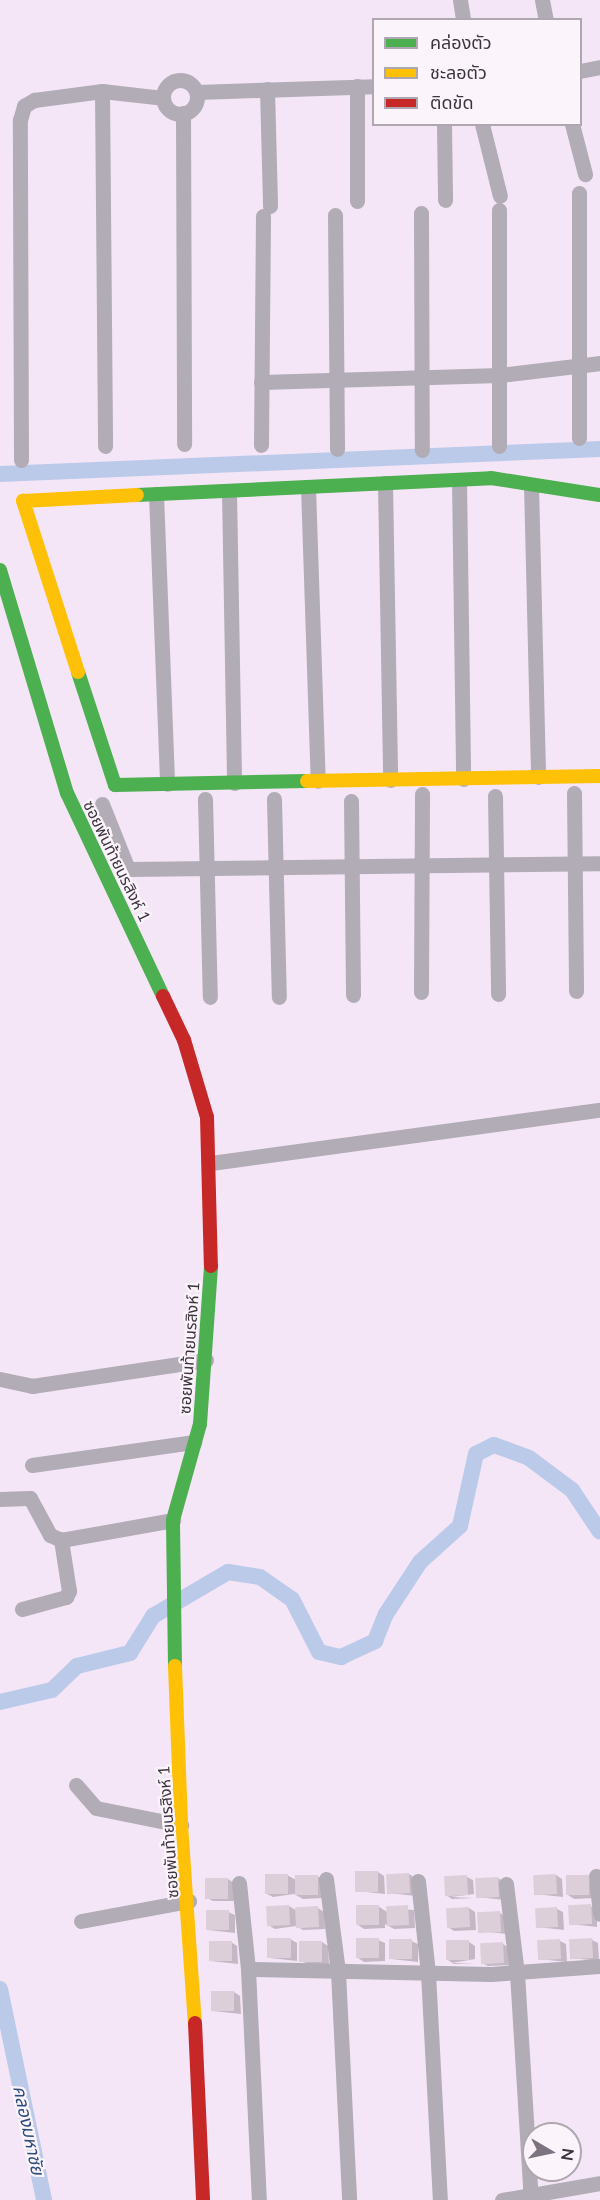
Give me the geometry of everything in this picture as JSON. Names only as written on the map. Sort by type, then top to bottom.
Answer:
[{"type":"street","points":[[460,0],[463,18]]},
{"type":"street","points":[[542,0],[546,18]]},
{"type":"street","points":[[582,71],[600,67]]},
{"type":"street","points":[[163,98],[170,83],[177,80],[186,80],[197,92],[372,86]]},
{"type":"street","points":[[357,86],[357,201]]},
{"type":"street","points":[[261,445],[267,89]]},
{"type":"street","points":[[21,460],[20,120],[24,106],[34,100],[102,91],[163,98]]},
{"type":"street","points":[[102,91],[105,446]]},
{"type":"street","points":[[163,98],[171,111],[183,113],[194,107],[197,92]]},
{"type":"street","points":[[183,113],[184,444]]},
{"type":"street","points":[[444,126],[445,200]]},
{"type":"street","points":[[482,126],[500,203],[499,446]]},
{"type":"street","points":[[573,126],[585,174]]},
{"type":"street","points":[[579,193],[579,438]]},
{"type":"street","points":[[421,213],[422,450]]},
{"type":"street","points":[[334,215],[337,449]]},
{"type":"street","points":[[261,382],[500,375],[600,363]]},
{"type":"street","points":[[600,495],[491,478],[23,501],[115,785],[600,776]]},
{"type":"street","points":[[459,480],[463,779]]},
{"type":"street","points":[[385,483],[390,780]]},
{"type":"street","points":[[531,484],[538,777]]},
{"type":"street","points":[[309,487],[318,781]]},
{"type":"street","points":[[229,491],[234,783]]},
{"type":"street","points":[[156,494],[166,784]]},
{"type":"street","name":"ซอยพันท้ายนรสิงห์ 1","points":[[0,570],[67,793],[184,1040],[207,1117],[211,1163],[206,1360],[200,1424],[173,1520],[172,1575],[176,1633],[181,1825],[189,1901],[203,2200]]},
{"type":"street","points":[[574,793],[576,991]]},
{"type":"street","points":[[421,992],[422,794]]},
{"type":"street","points":[[495,796],[498,994]]},
{"type":"street","points":[[274,799],[279,997]]},
{"type":"street","points":[[205,800],[210,997]]},
{"type":"street","points":[[351,801],[353,995]]},
{"type":"street","points":[[102,804],[128,869],[600,864]]},
{"type":"street","points":[[211,1163],[600,1110]]},
{"type":"street","points":[[0,1379],[32,1386],[206,1360]]},
{"type":"street","points":[[32,1465],[194,1442]]},
{"type":"street","points":[[0,1499],[30,1498],[50,1535],[61,1540],[173,1520]]},
{"type":"street","points":[[22,1609],[66,1597],[69,1591],[61,1540]]},
{"type":"street","points":[[76,1785],[96,1808],[181,1825]]},
{"type":"street","points":[[596,1876],[600,1914]]},
{"type":"street","points":[[327,1879],[338,1971],[349,2200]]},
{"type":"street","points":[[418,1881],[428,1973],[440,2200]]},
{"type":"street","points":[[239,1883],[248,1969],[259,2200]]},
{"type":"street","points":[[506,1884],[517,1973],[530,2198]]},
{"type":"street","points":[[81,1920],[189,1901]]},
{"type":"street","points":[[248,1969],[517,1973],[600,1966]]},
{"type":"street","points":[[502,2200],[530,2198],[600,2183]]},
{"type":"building","points":[[355,1871],[378,1871],[378,1892],[355,1892]]},
{"type":"building","points":[[409,1873],[410,1893],[387,1894],[386,1874]]},
{"type":"building","points":[[265,1874],[288,1874],[288,1894],[265,1894]]},
{"type":"building","points":[[556,1874],[557,1894],[534,1895],[533,1875]]},
{"type":"building","points":[[295,1875],[318,1875],[318,1895],[295,1895]]},
{"type":"building","points":[[467,1875],[468,1895],[445,1896],[444,1876]]},
{"type":"building","points":[[566,1875],[589,1875],[589,1895],[566,1895]]},
{"type":"building","points":[[498,1877],[499,1897],[476,1898],[475,1878]]},
{"type":"building","points":[[205,1878],[228,1878],[228,1899],[205,1899]]},
{"type":"building","points":[[591,1904],[592,1924],[569,1925],[568,1905]]},
{"type":"building","points":[[289,1905],[290,1925],[267,1926],[266,1906]]},
{"type":"building","points":[[356,1905],[379,1905],[379,1925],[356,1925]]},
{"type":"building","points":[[408,1905],[409,1925],[387,1926],[386,1906]]},
{"type":"building","points":[[318,1906],[319,1927],[296,1928],[295,1907]]},
{"type":"building","points":[[469,1907],[470,1927],[447,1928],[446,1908]]},
{"type":"building","points":[[557,1907],[558,1927],[536,1928],[535,1908]]},
{"type":"building","points":[[206,1910],[229,1910],[229,1930],[206,1930]]},
{"type":"building","points":[[500,1911],[501,1932],[478,1933],[477,1912]]},
{"type":"building","points":[[267,1938],[291,1938],[291,1958],[267,1958]]},
{"type":"building","points":[[356,1938],[379,1938],[379,1958],[356,1958]]},
{"type":"building","points":[[592,1938],[593,1958],[570,1959],[569,1939]]},
{"type":"building","points":[[389,1939],[412,1939],[412,1959],[389,1959]]},
{"type":"building","points":[[560,1939],[561,1959],[538,1960],[537,1940]]},
{"type":"building","points":[[446,1940],[469,1940],[469,1960],[446,1960]]},
{"type":"building","points":[[209,1941],[232,1941],[232,1961],[209,1961]]},
{"type":"building","points":[[299,1941],[322,1941],[322,1962],[299,1962]]},
{"type":"building","points":[[503,1942],[504,1963],[481,1964],[480,1943]]},
{"type":"building","points":[[211,1991],[234,1991],[234,2011],[211,2011]]},
{"type":"waterway","points":[[0,474],[600,449]]},
{"type":"waterway","points":[[0,1702],[52,1690],[77,1666],[130,1653],[153,1616],[228,1572],[260,1577],[292,1599],[319,1652],[341,1657],[375,1641],[386,1614],[420,1562],[460,1526],[476,1454],[494,1445],[529,1458],[572,1490],[600,1532]]},
{"type":"waterway","name":"คลองมหาชัย","points":[[0,1989],[44,2200]]},
{"type":"traffic: fast","points":[[137,495],[491,478],[600,495]]},
{"type":"traffic: fast","points":[[0,570],[67,793],[163,996]]},
{"type":"traffic: fast","points":[[78,672],[115,785],[307,781]]},
{"type":"traffic: fast","points":[[175,1666],[173,1520],[200,1424],[211,1266]]},
{"type":"traffic: slow","points":[[78,672],[23,501],[137,495]]},
{"type":"traffic: slow","points":[[307,781],[600,776]]},
{"type":"traffic: slow","points":[[175,1666],[181,1825],[195,2023]]},
{"type":"traffic: jam","points":[[163,996],[184,1040],[207,1117],[211,1266]]},
{"type":"traffic: jam","points":[[195,2023],[203,2200]]}]
